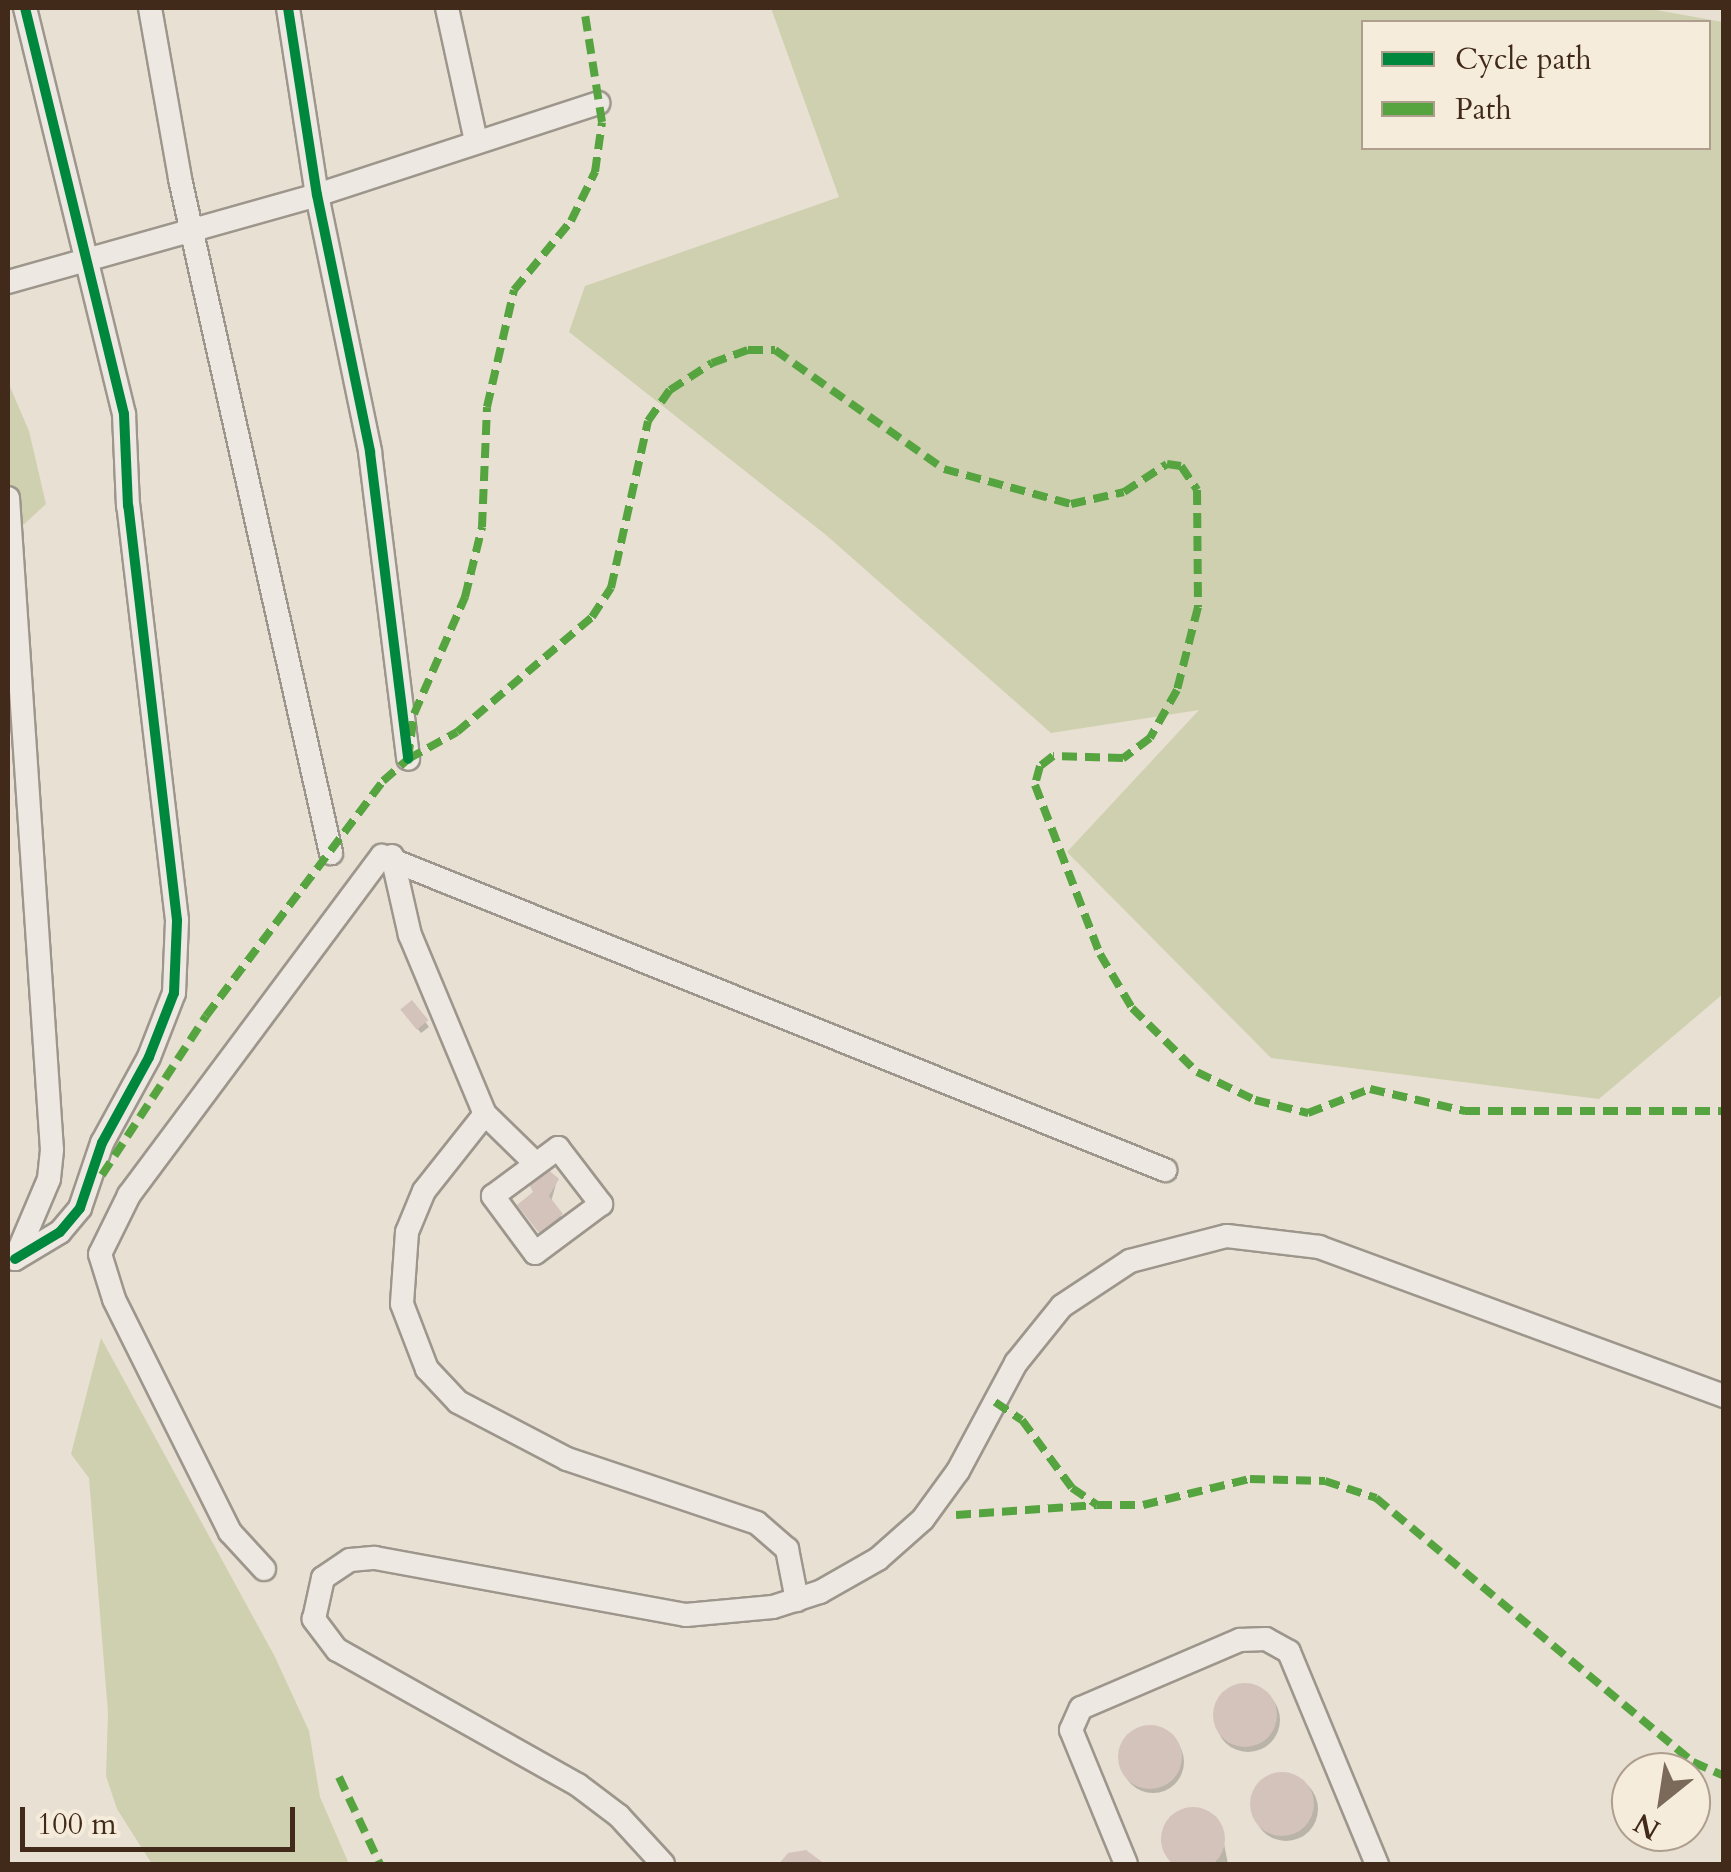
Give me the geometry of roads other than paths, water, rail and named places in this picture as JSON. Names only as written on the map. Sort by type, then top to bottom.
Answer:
[{"type":"street","points":[[11,1265],[60,1232],[80,1208],[102,1143],[149,1057],[174,993],[177,920],[128,506],[124,414],[25,8]]},
{"type":"street","points":[[150,8],[192,232],[331,853]]},
{"type":"street","points":[[288,8],[317,195],[370,452],[408,759]]},
{"type":"street","points":[[447,8],[476,141]]},
{"type":"street","points":[[8,282],[317,195],[598,104]]},
{"type":"street","points":[[8,498],[52,1150],[49,1179],[11,1265]]},
{"type":"street","points":[[392,856],[414,948],[485,1114],[536,1164]]},
{"type":"street","points":[[264,1569],[230,1532],[180,1432],[105,1280],[102,1243],[368,867],[392,856],[1164,1170]]},
{"type":"street","points":[[485,1114],[424,1191],[406,1232],[402,1304],[427,1369],[458,1402],[568,1459],[757,1523],[787,1549],[797,1600]]},
{"type":"street","points":[[558,1148],[601,1204],[535,1253],[493,1196],[536,1164],[558,1148]]},
{"type":"street","points":[[663,1864],[619,1816],[578,1785],[337,1650],[314,1618],[318,1586],[339,1565],[375,1558],[656,1613],[719,1614],[797,1600],[878,1559],[922,1520],[958,1471],[1016,1363],[1062,1306],[1106,1273],[1182,1243],[1254,1236],[1318,1247],[1724,1396]]},
{"type":"street","points":[[1126,1864],[1071,1730],[1081,1708],[1240,1640],[1266,1639],[1289,1652],[1377,1864]]}]
